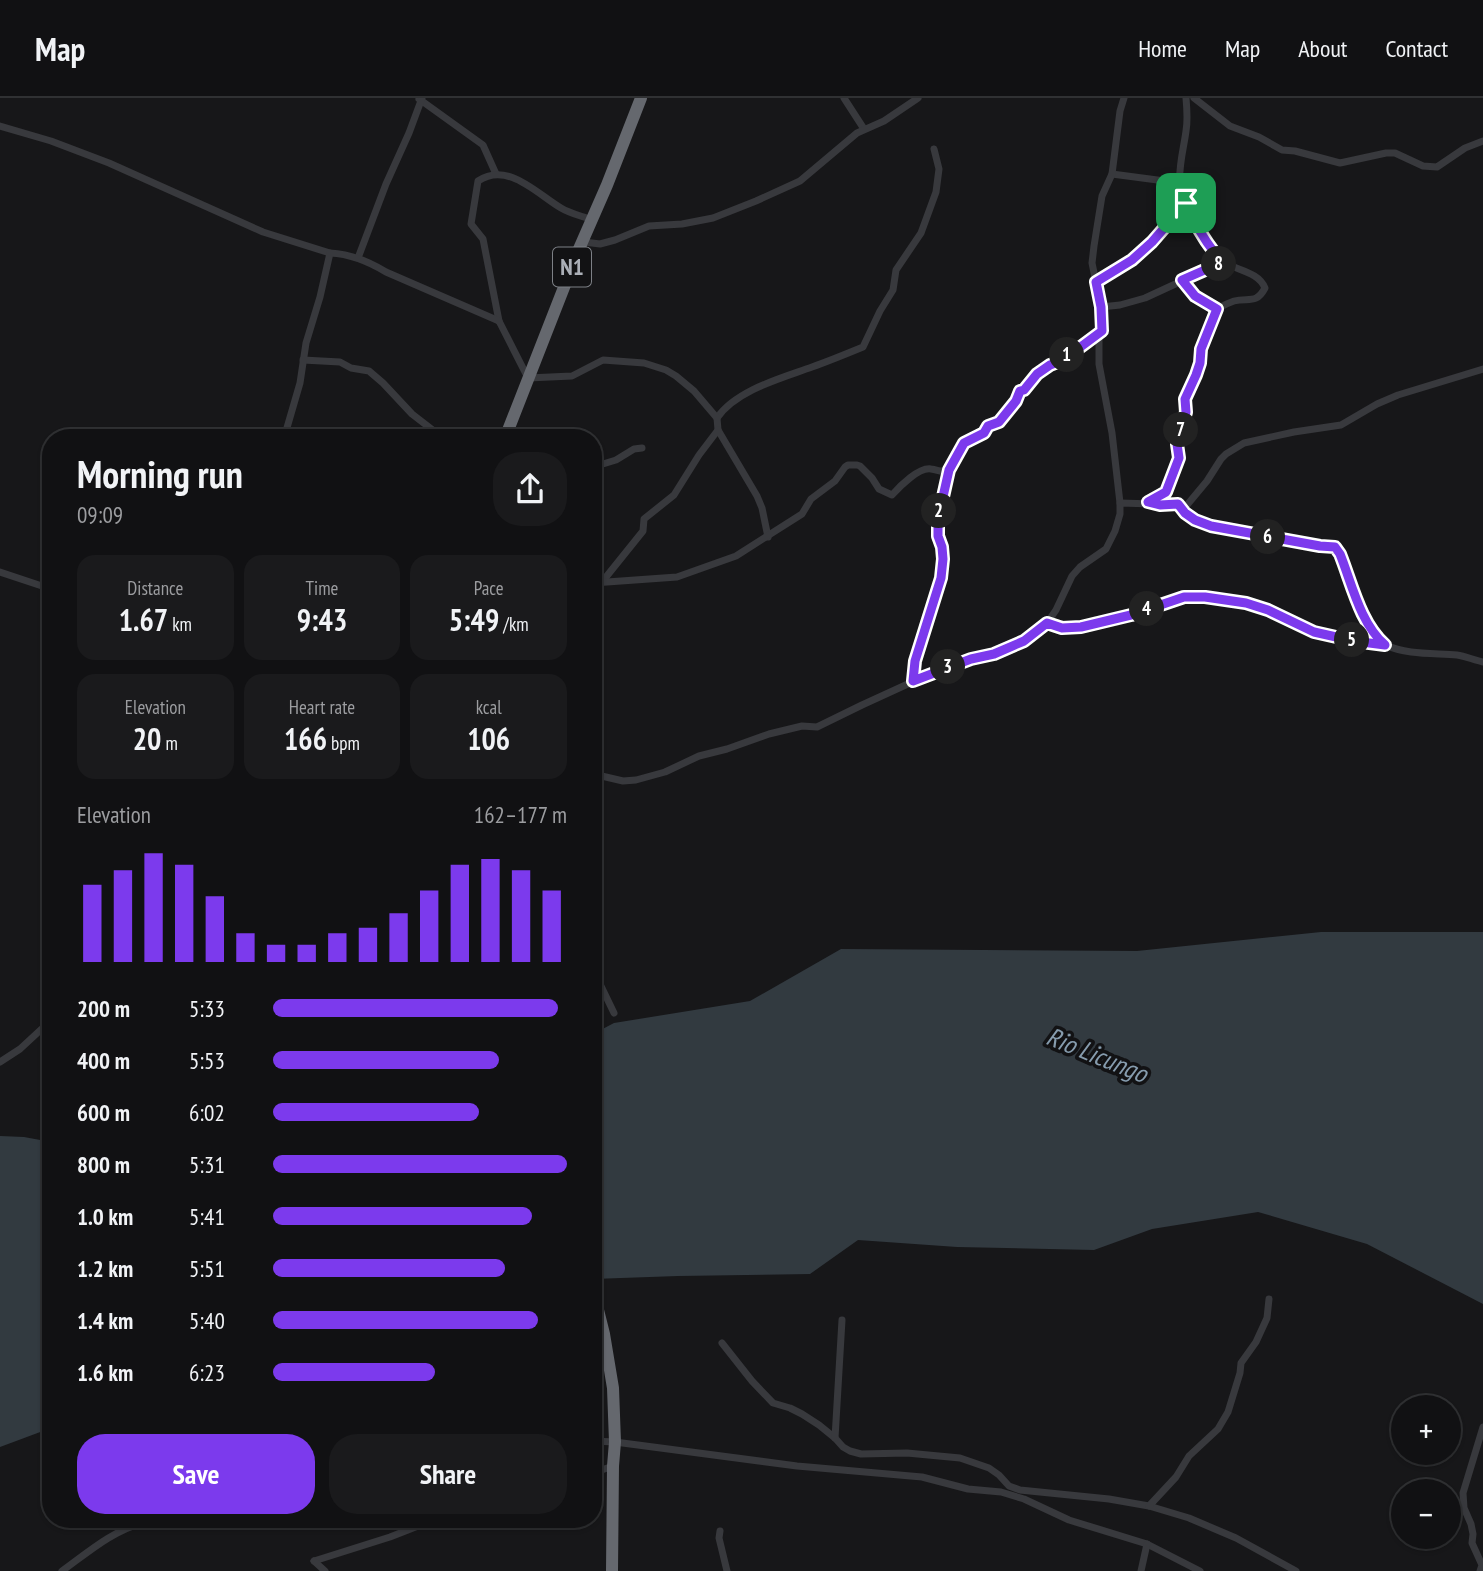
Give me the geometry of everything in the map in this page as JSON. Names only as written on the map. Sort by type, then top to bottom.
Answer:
[{"type":"highway","name":"N1","points":[[508,429],[640,98]]},
{"type":"highway","points":[[602,1326],[613,1388],[615,1442],[612,1571]]},
{"type":"street","points":[[844,98],[864,129]]},
{"type":"street","points":[[584,242],[600,244],[649,226],[682,224],[713,218],[746,205],[800,181],[864,129],[884,121],[918,98]]},
{"type":"street","points":[[602,776],[623,781],[644,778],[665,772],[699,756],[769,734],[802,726],[817,727],[913,681],[1024,641],[1047,623],[1072,576],[1080,567],[1106,549],[1115,531],[1121,503],[1100,363],[1101,307],[1092,263],[1102,195],[1112,174],[1124,98]]},
{"type":"street","points":[[1148,502],[1166,492],[1179,458],[1177,444],[1186,412],[1185,399],[1196,375],[1201,349],[1217,309],[1231,302],[1255,300],[1265,288],[1259,280],[1216,256],[1186,203],[1180,183],[1186,131],[1186,98]]},
{"type":"street","points":[[1194,98],[1230,126],[1282,149],[1340,163],[1395,153],[1423,166],[1437,167],[1465,148],[1483,141]]},
{"type":"street","points":[[358,258],[409,133],[420,99],[483,145],[496,174]]},
{"type":"street","points":[[0,126],[51,141],[109,163],[263,232],[330,253],[358,258],[499,321]]},
{"type":"street","points":[[717,418],[731,403],[766,384],[863,347],[893,290],[896,270],[921,233],[936,192],[939,169],[934,149]]},
{"type":"street","points":[[592,220],[562,209],[513,177],[496,174],[478,181],[471,224],[483,239],[499,321],[528,378],[572,376],[603,360],[644,363],[676,376],[717,418],[718,430],[757,496],[768,537]]},
{"type":"street","points":[[1112,174],[1180,183]]},
{"type":"street","points":[[1096,282],[1132,260],[1152,242],[1186,203]]},
{"type":"street","points":[[287,429],[330,253]]},
{"type":"street","points":[[1101,307],[1146,298],[1223,262]]},
{"type":"street","points":[[1182,280],[1195,296],[1217,309]]},
{"type":"street","points":[[913,681],[915,661],[941,578],[943,559],[938,536],[938,519],[949,470],[964,443],[984,433],[988,426],[999,422],[1016,401],[1020,391],[1024,390],[1037,374],[1063,360],[1102,331]]},
{"type":"street","points":[[303,360],[340,362],[351,368],[369,371],[412,414],[431,429]]},
{"type":"street","points":[[1121,503],[1187,505],[1221,459],[1244,443],[1341,425],[1398,395],[1483,369]]},
{"type":"street","points":[[602,577],[643,531],[645,519],[674,495],[718,430]]},
{"type":"street","points":[[602,464],[642,448]]},
{"type":"street","points":[[602,583],[677,577],[736,556],[802,514],[811,499],[835,481],[848,465],[860,467],[879,489],[892,495],[902,484],[923,470],[949,470]]},
{"type":"street","points":[[1178,504],[1195,520],[1211,526],[1335,547],[1366,621],[1385,645]]},
{"type":"street","points":[[0,572],[42,586]]},
{"type":"street","points":[[1047,623],[1062,628],[1081,627],[1131,615],[1184,597],[1205,597],[1246,603],[1268,610],[1314,632],[1414,652],[1458,655],[1483,662]]},
{"type":"street","points":[[602,988],[614,1013]]},
{"type":"street","points":[[0,1062],[20,1049],[42,1029]]},
{"type":"street","points":[[1149,1506],[1176,1477],[1189,1456],[1218,1429],[1228,1412],[1241,1363],[1256,1342],[1267,1318],[1269,1299]]},
{"type":"street","points":[[835,1438],[842,1320]]},
{"type":"street","points":[[722,1343],[773,1403],[790,1408],[819,1424],[843,1447],[861,1454],[907,1453],[960,1458],[989,1468],[1009,1486],[1020,1490],[1149,1506],[1189,1518],[1236,1538],[1296,1571]]},
{"type":"street","points":[[1480,1571],[1482,1564],[1472,1543],[1473,1534],[1464,1508],[1463,1493],[1483,1427]]},
{"type":"street","points":[[602,1441],[922,1478],[968,1489],[1001,1492],[1024,1499],[1069,1520],[1147,1544],[1200,1571]]},
{"type":"street","points":[[602,1469],[613,1466]]},
{"type":"street","points":[[62,1571],[128,1528]]},
{"type":"street","points":[[325,1571],[314,1561],[413,1528]]},
{"type":"street","points":[[720,1531],[719,1538],[727,1571]]},
{"type":"street","points":[[1140,1571],[1147,1544]]},
{"type":"water","name":"Rio Licungo","points":[[1321,932],[1483,932],[1483,1304],[1367,1244],[1258,1212],[1152,1229],[1094,1250],[957,1247],[858,1240],[810,1274],[602,1279],[602,1029],[614,1023],[750,1001],[841,949],[1137,951]]},
{"type":"water","points":[[0,1136],[42,1140],[42,1431],[0,1447]]},
{"type":"route","points":[[1186,203],[1192,218],[1216,256],[1223,262],[1182,280],[1195,296],[1217,309],[1201,349],[1196,375],[1185,399],[1186,412],[1177,444],[1179,458],[1166,492],[1148,502],[1160,505],[1178,504],[1195,520],[1230,531],[1335,547],[1366,621],[1385,645],[1314,632],[1268,610],[1246,603],[1184,597],[1131,615],[1081,627],[1062,628],[1047,623],[1024,641],[994,654],[971,659],[913,681],[918,649],[941,578],[943,559],[938,536],[938,519],[951,463],[964,443],[984,433],[988,426],[999,422],[1016,401],[1020,391],[1024,390],[1037,374],[1063,360],[1102,331],[1096,282],[1132,260],[1152,242],[1186,203]]}]
